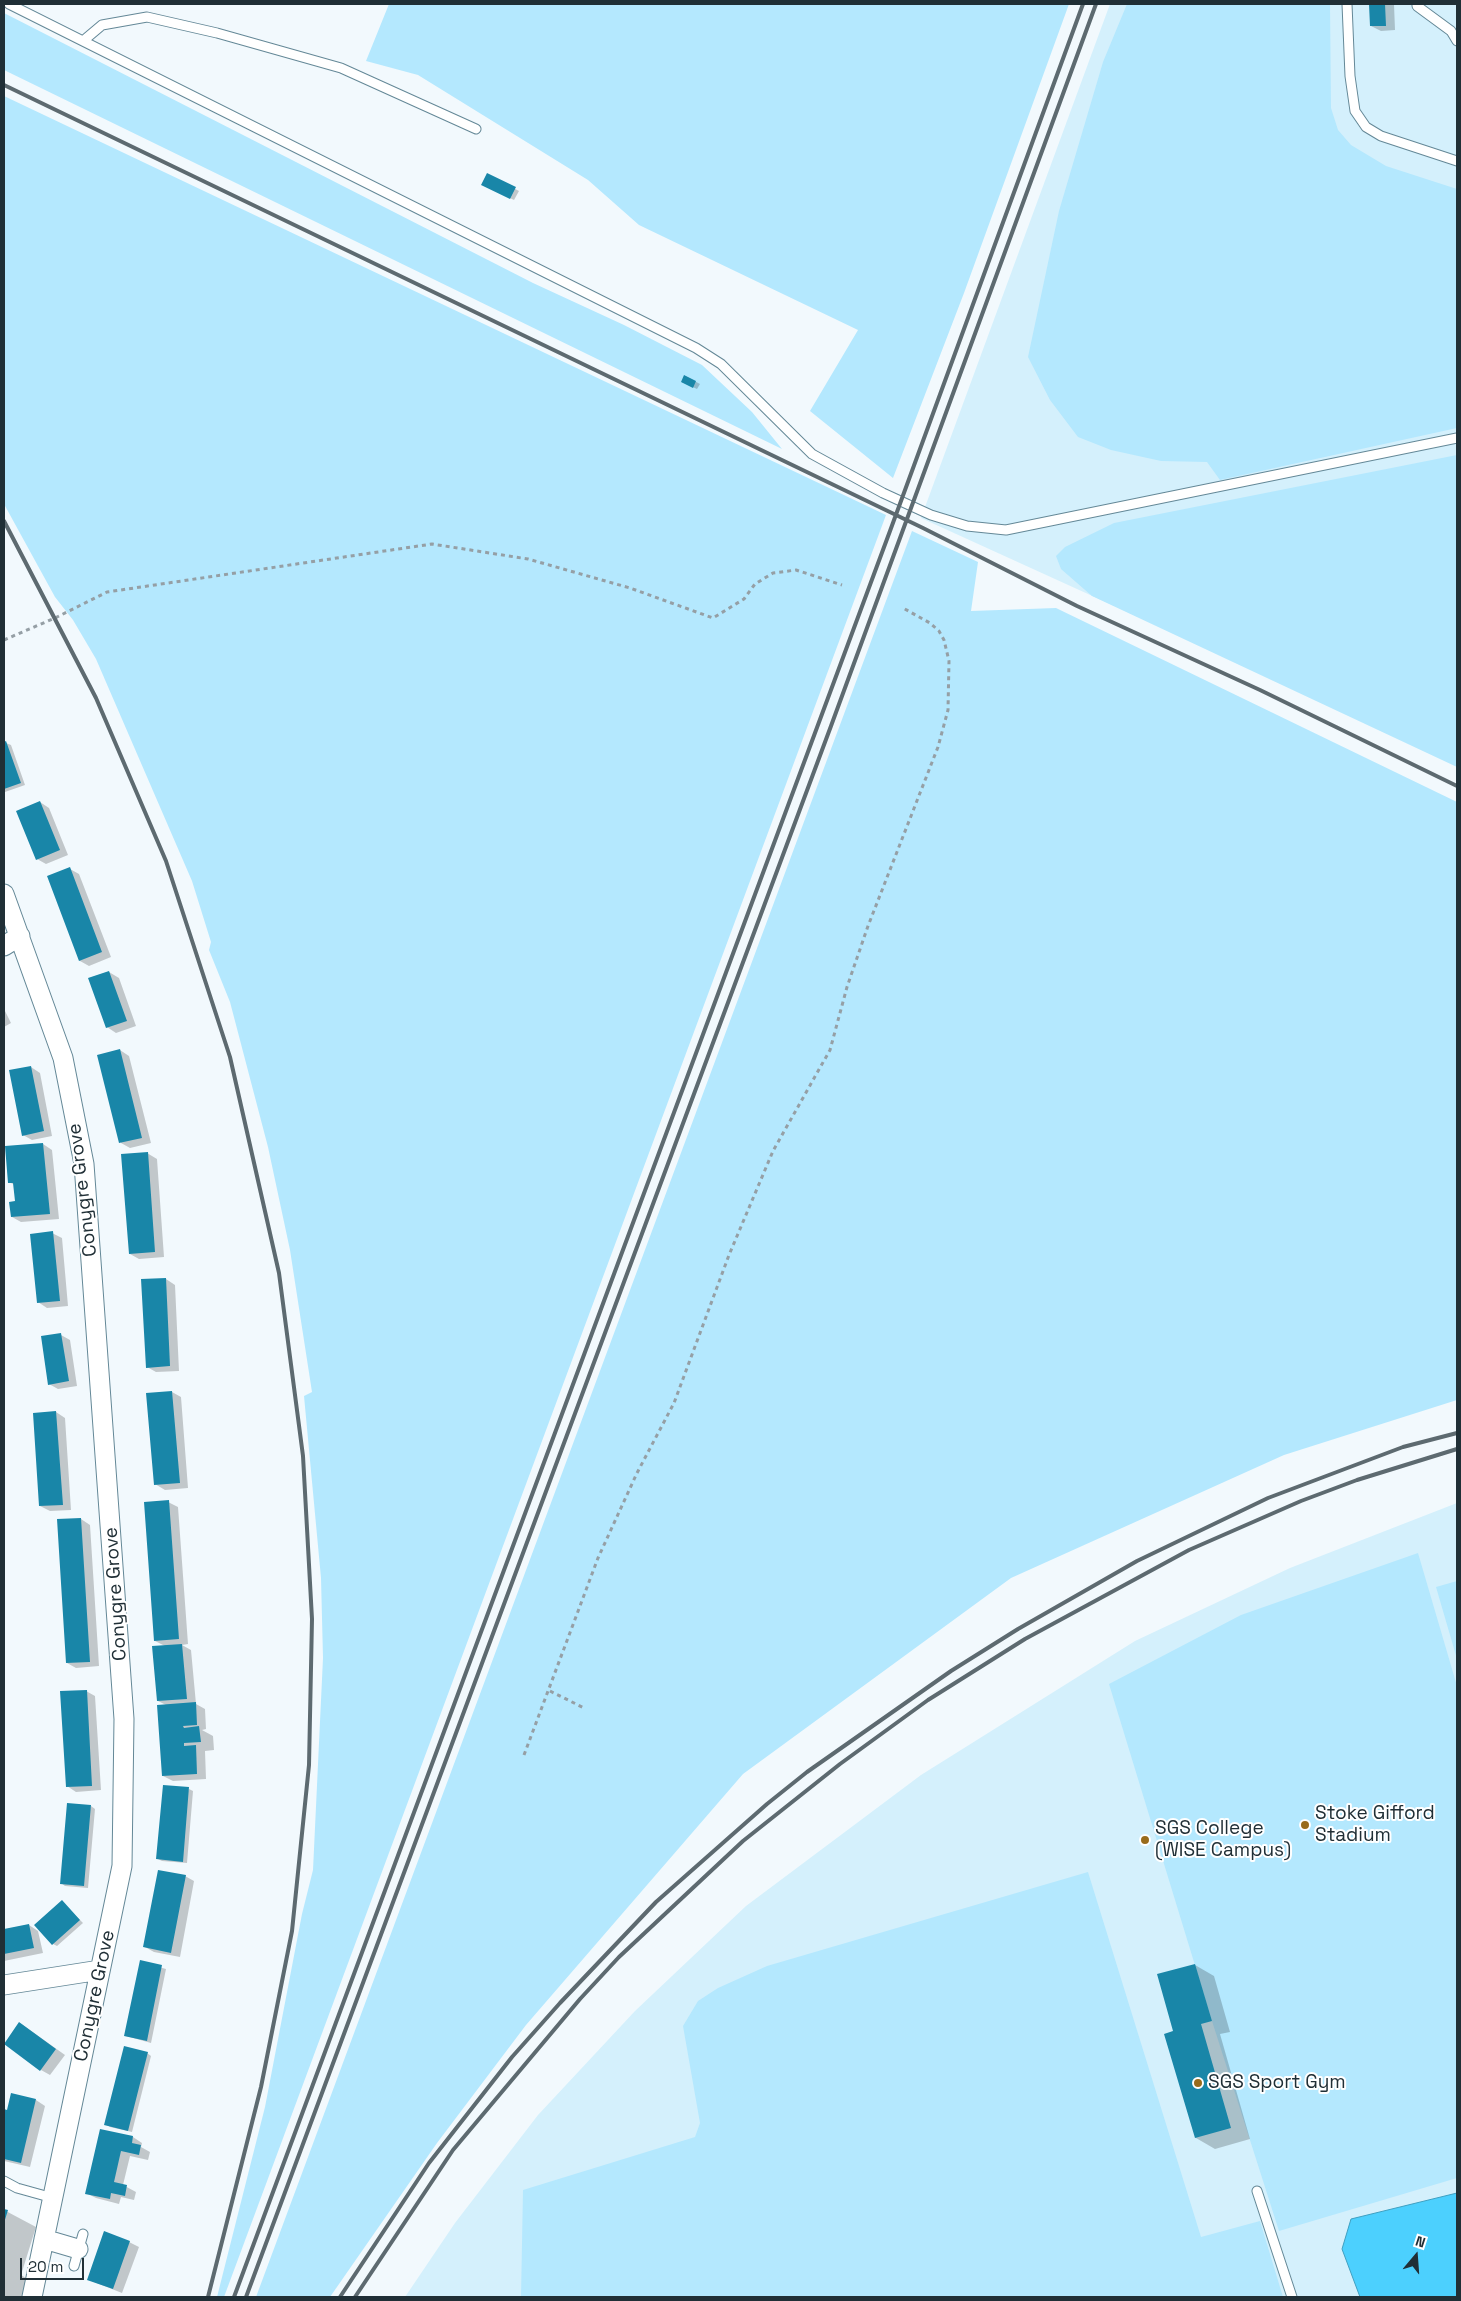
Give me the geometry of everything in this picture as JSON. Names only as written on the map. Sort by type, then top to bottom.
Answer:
[{"type":"street","name":"Conygre Grove","points":[[4,894],[64,1058],[84,1164],[124,1719],[122,1866],[32,2297]]},
{"type":"street","points":[[4,946],[20,936]]},
{"type":"street","points":[[4,1985],[100,1970]]},
{"type":"street","points":[[44,2239],[78,2250]]},
{"type":"lane","points":[[9,4],[696,348],[721,364],[812,454],[931,515],[967,526],[1006,530],[1457,438]]},
{"type":"lane","points":[[1347,4],[1350,76],[1355,112],[1366,127],[1381,136],[1457,161]]},
{"type":"lane","points":[[1417,4],[1417,6],[1451,31],[1457,41]]},
{"type":"lane","points":[[83,41],[102,24],[146,18],[217,33],[341,68],[476,129]]},
{"type":"lane","points":[[4,2181],[18,2188],[53,2198]]},
{"type":"lane","points":[[1257,2191],[1292,2297]]},
{"type":"path","points":[[4,640],[55,618],[107,592],[432,544],[528,559],[630,588],[714,618],[744,598],[755,584],[773,574],[796,570],[842,585]]},
{"type":"path","points":[[524,1755],[550,1691],[598,1558],[637,1473],[674,1403],[728,1255],[773,1151],[830,1050],[847,987],[868,926],[938,747],[948,710],[949,661],[944,640],[939,631],[930,623],[903,608]]},
{"type":"path","points":[[550,1691],[584,1708]]},
{"type":"shaded area","points":[[389,4],[1069,4],[964,293],[893,478],[810,411],[858,330],[639,225],[588,180],[418,75],[366,61]]},
{"type":"shaded area","points":[[1110,4],[1457,4],[1457,762],[921,518]]},
{"type":"shaded area","points":[[1127,4],[1330,4],[1331,108],[1338,130],[1351,145],[1386,166],[1457,189],[1457,428],[1220,480],[1207,462],[1161,461],[1111,450],[1078,437],[1050,400],[1028,357],[1059,211],[1103,62]]},
{"type":"shaded area","points":[[4,13],[533,283],[624,325],[702,365],[752,412],[782,449],[4,70]]},
{"type":"shaded area","points":[[4,96],[886,515],[224,2297],[217,2297],[265,2107],[302,1914],[313,1870],[323,1658],[321,1578],[304,1396],[312,1392],[290,1250],[268,1147],[230,1002],[209,950],[211,942],[192,881],[96,659],[73,620],[55,597],[4,504]]},
{"type":"shaded area","points":[[1457,455],[1457,767],[1092,596],[1061,569],[1056,556],[1065,547],[1114,523]]},
{"type":"shaded area","points":[[912,531],[978,562],[971,611],[1056,608],[1457,802],[1457,1400],[1284,1455],[1011,1578],[743,1774],[526,2025],[437,2143],[330,2297],[256,2297]]},
{"type":"shaded area","name":"SGS College (WISE Campus)","points":[[1457,1503],[1457,2297],[405,2297],[455,2223],[538,2115],[635,2011],[746,1906],[921,1775],[1135,1641],[1290,1568]]},
{"type":"shaded area","name":"Stoke Gifford Stadium","points":[[1418,1553],[1457,1686],[1457,2178],[1279,2231],[1212,2021],[1109,1684],[1241,1615]]},
{"type":"shaded area","points":[[1457,1581],[1457,1659],[1436,1587]]},
{"type":"shaded area","points":[[1088,1872],[1201,2237],[1260,2221],[1283,2297],[521,2297],[523,2190],[695,2137],[700,2123],[683,2026],[698,2001],[718,1988],[767,1966]]},
{"type":"water","points":[[1457,2193],[1457,2297],[1360,2297],[1342,2249],[1351,2219]]},
{"type":"building","points":[[1369,4],[1385,4],[1386,26],[1370,26]]},
{"type":"building","points":[[487,173],[516,187],[510,199],[481,185]]},
{"type":"building","points":[[684,375],[696,381],[693,388],[681,382]]},
{"type":"building","points":[[6,741],[21,783],[4,789],[4,742]]},
{"type":"building","points":[[40,801],[60,850],[36,860],[16,811]]},
{"type":"building","points":[[70,867],[102,952],[79,961],[47,876]]},
{"type":"building","points":[[109,971],[127,1021],[106,1028],[88,978]]},
{"type":"building","points":[[120,1049],[142,1138],[119,1143],[97,1055]]},
{"type":"building","points":[[31,1066],[44,1131],[22,1136],[9,1070]]},
{"type":"building","points":[[43,1143],[50,1214],[11,1217],[9,1202],[15,1201],[13,1183],[8,1183],[5,1146]]},
{"type":"building","points":[[148,1152],[155,1252],[129,1254],[121,1154]]},
{"type":"building","points":[[53,1231],[60,1301],[37,1303],[30,1234]]},
{"type":"building","points":[[166,1278],[170,1366],[146,1368],[141,1279]]},
{"type":"building","points":[[61,1333],[69,1381],[48,1385],[41,1336]]},
{"type":"building","points":[[172,1391],[180,1483],[154,1485],[146,1393]]},
{"type":"building","points":[[56,1411],[63,1505],[39,1506],[33,1413]]},
{"type":"building","points":[[169,1500],[179,1639],[154,1641],[144,1502]]},
{"type":"building","points":[[81,1518],[90,1662],[66,1663],[57,1519]]},
{"type":"building","points":[[182,1644],[187,1699],[157,1701],[152,1646]]},
{"type":"building","points":[[87,1690],[92,1786],[66,1787],[60,1691]]},
{"type":"building","points":[[196,1702],[197,1725],[183,1726],[184,1728],[199,1726],[201,1742],[184,1743],[184,1746],[196,1745],[197,1774],[162,1776],[157,1705]]},
{"type":"building","points":[[163,1785],[189,1787],[183,1862],[156,1859]]},
{"type":"building","points":[[67,1803],[91,1805],[84,1886],[60,1884]]},
{"type":"building","points":[[158,1870],[186,1875],[171,1953],[143,1947]]},
{"type":"building","points":[[62,1900],[80,1920],[52,1945],[34,1925]]},
{"type":"building","points":[[29,1924],[34,1948],[4,1954],[4,1929]]},
{"type":"building","points":[[140,1960],[162,1965],[147,2041],[124,2036]]},
{"type":"building","name":"SGS Sport Gym","points":[[1195,1964],[1212,2021],[1201,2024],[1231,2128],[1195,2138],[1164,2034],[1173,2031],[1157,1974]]},
{"type":"building","points":[[19,2022],[56,2049],[40,2071],[4,2044]]},
{"type":"building","points":[[124,2046],[148,2052],[128,2131],[104,2125]]},
{"type":"building","points":[[11,2093],[36,2099],[21,2163],[4,2159],[4,2109],[7,2110]]},
{"type":"building","points":[[100,2129],[133,2136],[132,2143],[141,2145],[139,2155],[121,2151],[114,2182],[127,2185],[125,2196],[111,2193],[110,2199],[85,2194]]},
{"type":"building","points":[[4,2209],[8,2210],[4,2223]]},
{"type":"building","points":[[104,2231],[130,2241],[113,2289],[87,2280]]},
{"type":"railway","points":[[234,2297],[890,531],[1083,4]]},
{"type":"railway","points":[[246,2297],[831,726],[1096,4]]},
{"type":"railway","points":[[4,85],[923,528],[1077,606],[1260,690],[1457,786]]},
{"type":"railway","points":[[4,521],[96,698],[166,861],[230,1057],[279,1273],[303,1456],[312,1619],[309,1765],[292,1931],[261,2087],[208,2297]]},
{"type":"railway","points":[[340,2297],[429,2163],[512,2057],[560,2003],[656,1902],[767,1804],[807,1772],[951,1671],[1018,1629],[1137,1561],[1268,1498],[1403,1447],[1457,1433]]},
{"type":"railway","points":[[355,2297],[453,2150],[580,1999],[619,1957],[743,1841],[840,1764],[928,1700],[1025,1639],[1189,1550],[1301,1501],[1357,1480],[1457,1449]]},
{"type":"place","name":"Stoke Gifford Stadium","points":[[1305,1825]]},
{"type":"place","name":"SGS College (WISE Campus)","points":[[1145,1840]]},
{"type":"place","name":"SGS Sport Gym","points":[[1198,2083]]}]
